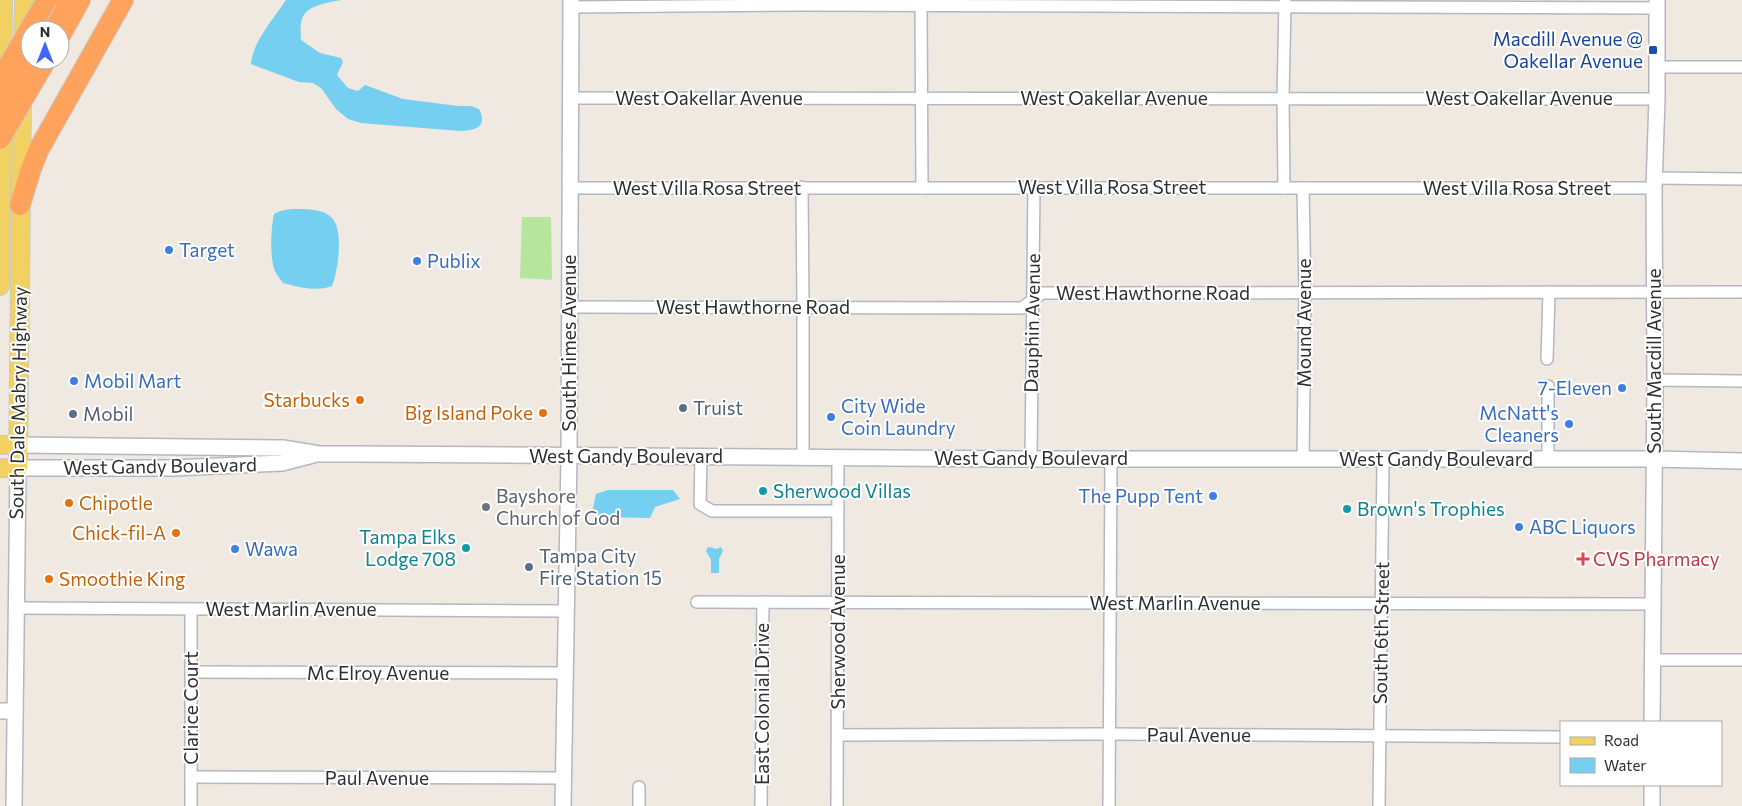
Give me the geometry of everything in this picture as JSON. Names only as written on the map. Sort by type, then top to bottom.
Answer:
[{"type":"highway","points":[[0,62],[37,0]]},
{"type":"highway","points":[[65,20],[80,0]]},
{"type":"highway","points":[[20,205],[39,149],[123,0]]},
{"type":"highway","points":[[56,3],[56,20]]},
{"type":"highway","points":[[0,80],[56,3]]},
{"type":"highway","points":[[0,108],[22,70]]},
{"type":"highway","points":[[0,139],[40,70]]},
{"type":"main road","name":"South Dale Mabry Highway","points":[[0,286],[3,0]]},
{"type":"main road","name":"South Dale Mabry Highway","points":[[14,806],[8,711],[16,608],[24,0]]},
{"type":"main road","name":"South Himes Avenue","points":[[563,806],[569,456],[568,306],[571,3]]},
{"type":"main road","name":"South Macdill Avenue","points":[[1652,721],[1655,380],[1654,183],[1657,99],[1657,4]]},
{"type":"main road","name":"West Gandy Boulevard","points":[[0,445],[283,448],[319,454],[1031,459],[1653,459],[1742,461]]},
{"type":"main road","name":"West Gandy Boulevard","points":[[0,468],[173,468],[282,463],[319,454]]},
{"type":"main road","points":[[1652,786],[1652,806]]},
{"type":"street","points":[[571,3],[1657,4]]},
{"type":"street","points":[[921,3],[922,188]]},
{"type":"street","points":[[1284,188],[1285,4]]},
{"type":"street","points":[[1657,67],[1742,67]]},
{"type":"street","name":"West Oakellar Avenue","points":[[570,98],[1657,99]]},
{"type":"street","name":"West Villa Rosa Street","points":[[569,188],[1303,188],[1654,183],[1742,179]]},
{"type":"street","points":[[802,187],[803,457]]},
{"type":"street","name":"Dauphin Avenue","points":[[1031,459],[1034,187]]},
{"type":"street","name":"Mound Avenue","points":[[1303,188],[1305,292],[1303,459]]},
{"type":"street","points":[[1547,359],[1549,292]]},
{"type":"street","name":"West Hawthorne Road","points":[[568,306],[1022,308],[1042,293],[1742,292]]},
{"type":"street","points":[[1655,380],[1742,381]]},
{"type":"street","points":[[1548,386],[1548,459]]},
{"type":"street","points":[[701,456],[700,504],[712,511],[838,511]]},
{"type":"street","name":"Sherwood Avenue","points":[[837,806],[838,457]]},
{"type":"street","points":[[1109,806],[1111,459]]},
{"type":"street","name":"South 6th Street","points":[[1379,806],[1383,460]]},
{"type":"street","name":"West Marlin Avenue","points":[[696,602],[1653,604]]},
{"type":"street","name":"East Colonial Drive","points":[[761,806],[762,602]]},
{"type":"street","name":"West Marlin Avenue","points":[[16,608],[565,611]]},
{"type":"street","name":"Clarice Court","points":[[191,609],[191,806]]},
{"type":"street","points":[[1652,660],[1742,660]]},
{"type":"street","name":"Mc Elroy Avenue","points":[[192,672],[565,673]]},
{"type":"street","name":"Paul Avenue","points":[[838,735],[1109,734],[1560,738]]},
{"type":"street","name":"Paul Avenue","points":[[191,777],[564,778]]},
{"type":"street","points":[[639,787],[639,806]]},
{"type":"green space","points":[[522,217],[551,217],[552,280],[520,278]]},
{"type":"water","points":[[286,0],[341,0],[316,6],[306,12],[301,23],[301,40],[320,53],[341,58],[343,62],[337,75],[348,88],[358,91],[365,85],[403,99],[471,106],[479,109],[482,120],[481,124],[471,130],[460,131],[361,123],[348,119],[336,109],[321,88],[313,83],[299,82],[251,64],[259,39]]},
{"type":"water","points":[[291,209],[324,212],[336,224],[339,251],[332,286],[314,289],[295,286],[283,283],[276,273],[272,261],[271,236],[274,214]]},
{"type":"water","points":[[608,490],[673,490],[680,499],[655,507],[650,518],[598,517],[592,513],[596,494]]},
{"type":"water","points":[[708,547],[717,549],[721,547],[723,551],[719,559],[719,573],[711,573],[711,560],[706,551]]},
{"type":"place","name":"Macdill Avenue @ Oakellar Avenue","points":[[1653,50]]},
{"type":"place","name":"Target","points":[[169,250]]},
{"type":"place","name":"Publix","points":[[417,261]]},
{"type":"place","name":"Mobil Mart","points":[[74,381]]},
{"type":"place","name":"7-Eleven","points":[[1622,388]]},
{"type":"place","name":"Starbucks","points":[[360,400]]},
{"type":"place","name":"Truist","points":[[683,408]]},
{"type":"place","name":"Big Island Poke","points":[[543,413]]},
{"type":"place","name":"Mobil","points":[[73,414]]},
{"type":"place","name":"City Wide Coin Laundry","points":[[831,417]]},
{"type":"place","name":"McNatt's Cleaners","points":[[1569,424]]},
{"type":"place","name":"Sherwood Villas","points":[[763,491]]},
{"type":"place","name":"The Pupp Tent","points":[[1213,496]]},
{"type":"place","name":"Chipotle","points":[[69,503]]},
{"type":"place","name":"Bayshore Church of God","points":[[486,507]]},
{"type":"place","name":"Brown's Trophies","points":[[1347,509]]},
{"type":"place","name":"ABC Liquors","points":[[1519,527]]},
{"type":"place","name":"Chick-fil-A","points":[[176,533]]},
{"type":"place","name":"Tampa Elks Lodge 708","points":[[466,548]]},
{"type":"place","name":"Wawa","points":[[235,549]]},
{"type":"place","name":"CVS Pharmacy","points":[[1583,559]]},
{"type":"place","name":"Tampa City Fire Station 15","points":[[529,567]]},
{"type":"place","name":"Smoothie King","points":[[49,579]]}]
